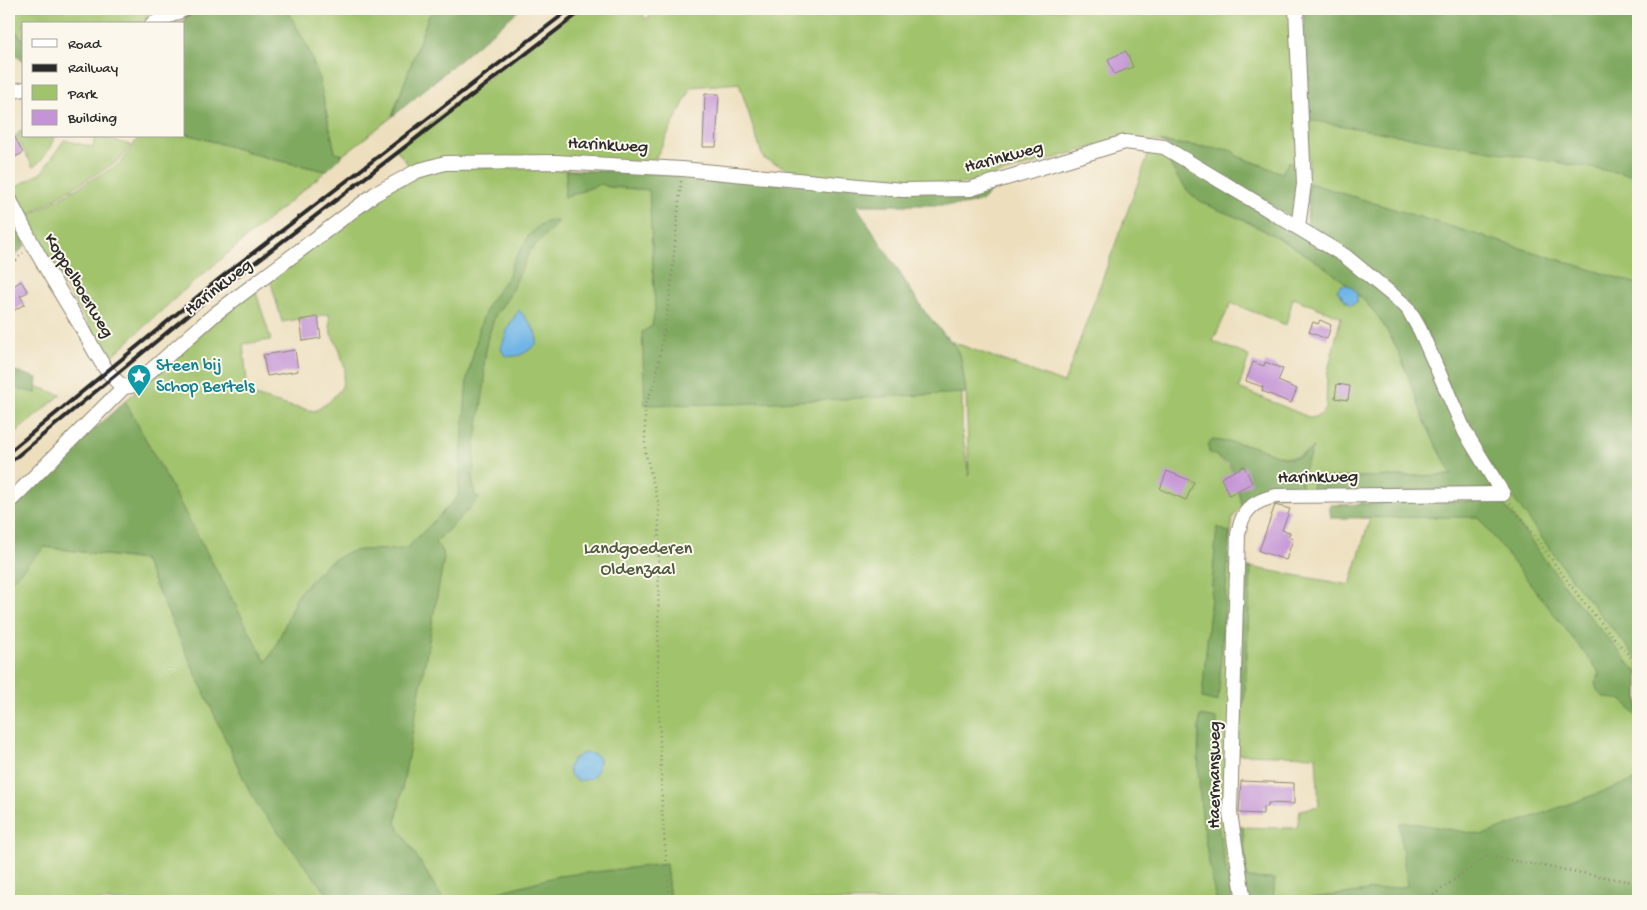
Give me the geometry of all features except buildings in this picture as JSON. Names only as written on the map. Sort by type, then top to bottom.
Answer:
[{"type":"street","points":[[156,22],[185,9]]},
{"type":"street","points":[[1296,9],[1304,184],[1298,227]]},
{"type":"street","points":[[9,92],[22,89]]},
{"type":"street","name":"Harinkweg","points":[[9,502],[124,387],[131,386],[140,380],[216,314],[375,194],[417,171],[445,163],[556,162],[682,169],[902,190],[970,188],[1126,142],[1164,147],[1345,256],[1407,307],[1420,330],[1465,432],[1503,494]]},
{"type":"street","name":"Koppelboerweg","points":[[9,198],[31,245],[93,347],[117,383],[124,387]]},
{"type":"street","name":"Harinkweg","points":[[1234,708],[1238,534],[1240,522],[1253,504],[1276,496],[1503,494]]},
{"type":"street","name":"Haermansweg","points":[[1234,708],[1230,813],[1244,901]]},
{"type":"path","points":[[670,901],[662,810],[658,673],[659,505],[645,451],[645,405],[655,382],[670,295],[682,169]]},
{"type":"path","points":[[9,268],[31,245]]},
{"type":"path","points":[[1503,494],[1580,598],[1638,666]]},
{"type":"path","points":[[1425,901],[1487,856],[1638,883]]},
{"type":"green space","points":[[9,9],[171,9],[140,22],[22,22],[22,38],[17,33],[10,18]]},
{"type":"green space","points":[[197,9],[287,9],[308,48],[319,79],[335,152],[343,155],[326,171],[272,159],[185,133],[184,22],[187,12]]},
{"type":"green space","points":[[287,9],[435,9],[429,15],[392,117],[343,155],[335,153],[319,79]]},
{"type":"green space","points":[[435,9],[520,9],[392,117],[429,15]]},
{"type":"green space","points":[[577,9],[639,9],[646,19],[661,9],[1293,9],[1300,168],[1282,173],[1275,172],[1265,166],[1236,156],[1231,150],[1125,138],[967,183],[942,186],[797,177],[788,169],[763,158],[739,83],[692,87],[652,165],[460,158],[426,161],[409,166],[396,149]]},
{"type":"green space","name":"Landgoederen Oldenzaal","points":[[1303,9],[1638,9],[1638,901],[444,901],[442,899],[428,901],[9,901],[9,583],[45,547],[144,560],[242,773],[132,415],[125,401],[216,321],[256,292],[271,340],[243,344],[248,391],[251,395],[315,411],[329,402],[342,387],[345,369],[339,348],[331,334],[329,314],[282,322],[270,279],[386,190],[424,172],[465,167],[637,172],[925,312],[950,341],[1064,383],[1150,150],[1166,154],[1181,181],[1198,199],[1296,247],[1324,265],[1349,285],[1345,285],[1337,290],[1346,302],[1357,298],[1357,293],[1378,316],[1399,351],[1427,427],[1453,475],[1313,478],[1312,494],[1301,495],[1301,478],[1312,448],[1298,456],[1284,457],[1256,447],[1218,459],[1233,472],[1242,506],[1233,517],[1227,563],[1350,585],[1370,518],[1361,518],[1361,492],[1495,489],[1466,425],[1307,226],[1309,139]],"holes":[[[1293,298],[1341,317],[1327,375],[1326,409],[1320,415],[1311,418],[1239,388],[1249,356],[1213,341],[1231,303],[1286,325]],[[962,365],[966,393],[969,476],[962,431]],[[1236,754],[1316,756],[1319,806],[1300,810],[1297,828],[1232,827]]]},
{"type":"green space","points":[[1303,9],[1638,9],[1638,176],[1308,120]]},
{"type":"green space","points":[[9,19],[16,33],[22,38],[22,61],[9,47]]},
{"type":"green space","points":[[22,129],[22,138],[53,138],[46,153],[33,167],[16,136]]},
{"type":"green space","points":[[185,133],[271,159],[326,171],[182,292],[109,359],[25,218],[121,163],[138,138],[185,138]]},
{"type":"green space","points":[[95,138],[103,138],[131,145],[120,160],[24,217],[10,190],[41,173],[64,140],[93,147]]},
{"type":"green space","points":[[1160,142],[1232,150],[1237,156],[1282,173],[1289,161],[1300,168],[1293,218]]},
{"type":"green space","points":[[1166,154],[1342,260],[1407,316],[1495,489],[1312,494],[1313,478],[1452,475],[1429,430],[1395,344],[1377,315],[1366,302],[1340,278],[1296,249],[1250,223],[1198,200],[1180,181]]},
{"type":"green space","points":[[567,170],[637,172],[784,184],[994,188],[982,201],[963,205],[856,205],[925,312],[956,348],[961,358],[966,393],[735,404],[645,405],[642,332],[652,326],[655,309],[649,190],[609,187],[601,184],[564,198]]},
{"type":"green space","points":[[1309,183],[1638,284],[1638,660],[1573,581],[1501,481],[1466,425],[1422,321],[1308,226]]},
{"type":"green space","points":[[9,215],[26,244],[9,263]]},
{"type":"green space","points":[[548,221],[559,221],[530,251],[509,296],[495,316],[487,341],[484,366],[485,382],[475,444],[473,482],[475,495],[480,498],[435,543],[443,551],[444,558],[396,823],[444,901],[333,901],[258,806],[245,782],[144,560],[45,547],[9,583],[9,512],[27,492],[125,401],[266,662],[275,648],[298,594],[325,565],[346,553],[359,550],[406,549],[458,497],[467,379],[480,326],[488,304],[509,275],[512,264],[530,234],[539,225]]},
{"type":"green space","points":[[9,369],[37,378],[36,393],[9,387]]},
{"type":"green space","points":[[36,386],[61,395],[9,438],[9,387],[36,393]]},
{"type":"green space","points":[[1213,440],[1256,447],[1278,456],[1292,458],[1299,457],[1313,447],[1301,478],[1301,495],[1262,496],[1254,498],[1242,506],[1233,470],[1228,463],[1209,452],[1208,444]]},
{"type":"green space","points":[[1502,502],[1572,596],[1638,674],[1638,718],[1623,700],[1606,698],[1599,693],[1595,683],[1599,674],[1597,669],[1478,517],[1331,518],[1329,505]]},
{"type":"green space","points":[[1217,527],[1230,533],[1218,702],[1202,698]]},
{"type":"green space","points":[[1241,565],[1251,569],[1245,693],[1244,702],[1239,709]]},
{"type":"green space","points":[[1200,716],[1217,719],[1215,810],[1232,901],[1216,901],[1208,855],[1199,786],[1198,740]]},
{"type":"green space","points":[[1638,779],[1638,901],[1287,901],[1407,886],[1399,823],[1407,822],[1483,835]]},
{"type":"green space","points":[[1237,826],[1243,827],[1247,878],[1275,879],[1273,901],[1244,901]]},
{"type":"green space","points":[[666,864],[670,901],[465,901],[558,876]]},
{"type":"water","points":[[1341,285],[1349,285],[1357,293],[1357,302],[1350,305],[1337,290]]},
{"type":"water","points":[[519,310],[534,329],[537,343],[522,354],[504,355],[501,348],[509,325]]},
{"type":"water","points":[[583,753],[594,754],[599,758],[598,769],[591,778],[577,781],[571,776],[568,769],[572,760]]},
{"type":"railway","points":[[9,452],[219,279],[570,9]]},
{"type":"railway","points":[[9,463],[205,301],[584,9]]},
{"type":"place","name":"Steen bij Schop Bertels","points":[[139,397]]}]
